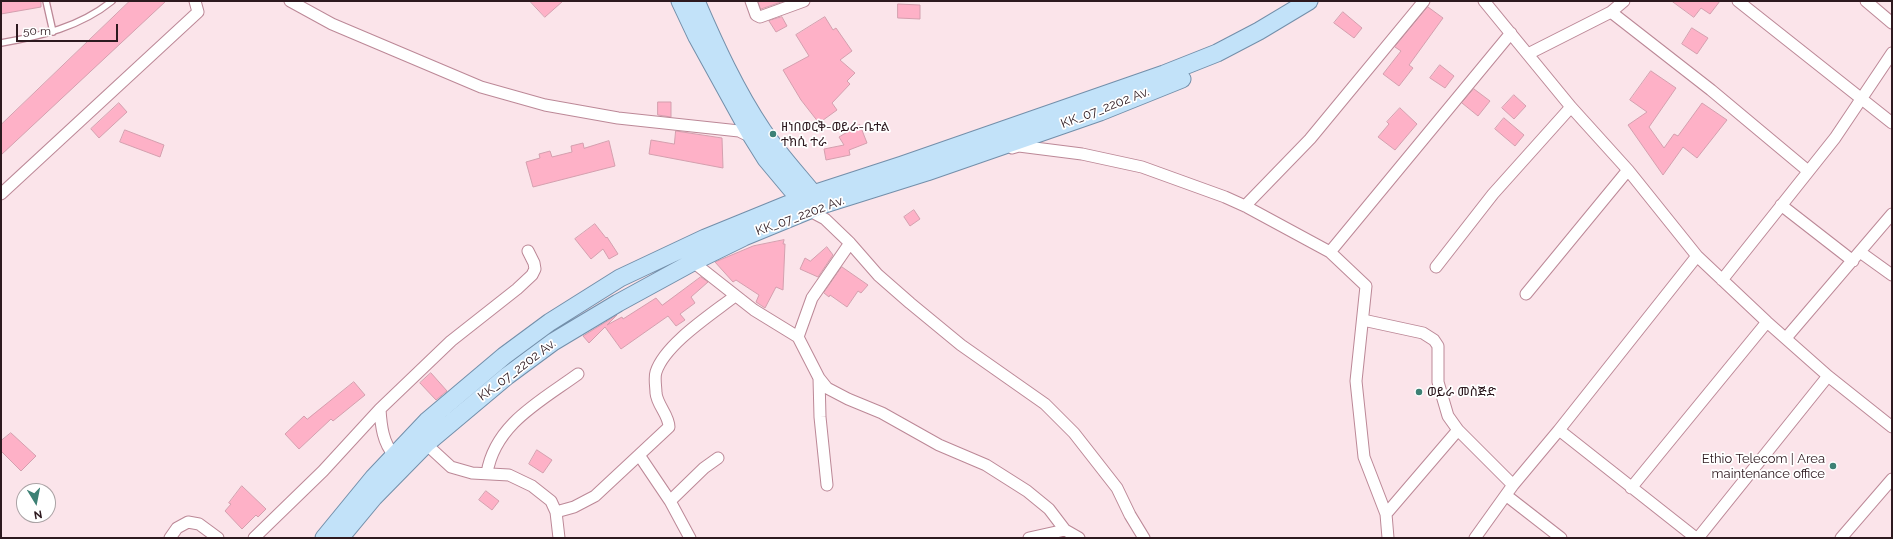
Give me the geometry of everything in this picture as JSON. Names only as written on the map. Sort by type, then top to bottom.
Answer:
[{"type":"main road","points":[[680,1],[697,37],[757,132],[814,206]]},
{"type":"main road","points":[[696,1],[711,36],[745,102],[757,132]]},
{"type":"main road","points":[[324,538],[374,477],[427,421],[504,356],[550,322],[620,278],[705,238],[814,206],[902,165],[1164,74],[1216,53],[1259,31],[1309,1]]},
{"type":"main road","name":"KK_07_2202 Av.","points":[[340,538],[374,497],[426,444],[507,376],[553,342],[618,303],[693,262],[744,237],[814,206],[927,172],[1100,112],[1207,68],[1252,46],[1324,1]]},
{"type":"street","points":[[1,194],[198,12],[195,1]]},
{"type":"street","points":[[290,1],[332,24],[481,86],[545,105],[618,118],[739,131],[745,134],[757,132]]},
{"type":"street","points":[[751,1],[756,15],[760,17],[804,1]]},
{"type":"street","points":[[1245,206],[1310,139],[1424,1]]},
{"type":"street","points":[[1484,1],[1571,107],[1628,170],[1697,256],[1767,322],[1828,376],[1892,426]]},
{"type":"street","points":[[1528,54],[1611,12],[1624,1]]},
{"type":"street","points":[[1738,1],[1861,100],[1892,122]]},
{"type":"street","points":[[1866,1],[1892,23]]},
{"type":"street","points":[[1611,12],[1711,90],[1808,171]]},
{"type":"street","points":[[1330,252],[1511,33]]},
{"type":"street","points":[[1722,280],[1808,171],[1861,100],[1892,53]]},
{"type":"street","points":[[1436,267],[1493,194],[1571,107]]},
{"type":"street","points":[[927,172],[1019,146],[1082,154],[1142,167],[1245,206],[1330,252],[1366,286],[1356,381],[1364,457],[1386,514],[1388,538]]},
{"type":"street","points":[[1526,294],[1628,170]]},
{"type":"street","points":[[1781,205],[1853,261]]},
{"type":"street","points":[[814,206],[850,243],[878,276],[961,345],[1045,404],[1074,432],[1118,488],[1130,515],[1144,538]]},
{"type":"street","points":[[1786,338],[1892,214]]},
{"type":"street","points":[[798,336],[812,298],[850,243]]},
{"type":"street","points":[[254,538],[323,471],[380,409],[451,341],[517,289],[532,275],[535,269],[534,263],[528,251]]},
{"type":"street","points":[[1860,252],[1892,275]]},
{"type":"street","points":[[1475,538],[1507,496],[1513,485],[1559,430],[1697,256]]},
{"type":"street","points":[[693,262],[754,310],[798,336],[819,378],[827,388],[848,399],[882,413],[939,445],[986,465],[1027,491],[1049,510],[1065,530],[1079,538]]},
{"type":"street","points":[[556,512],[574,507],[595,496],[669,427],[669,422],[656,396],[656,372],[662,360],[682,337],[735,296]]},
{"type":"street","points":[[1363,320],[1423,333],[1434,340],[1438,346],[1438,382],[1448,416],[1458,430],[1513,485]]},
{"type":"street","points":[[1631,488],[1767,322]]},
{"type":"street","points":[[487,473],[489,458],[503,432],[517,419],[578,374]]},
{"type":"street","points":[[1559,430],[1631,488],[1697,538],[1828,376]]},
{"type":"street","points":[[819,378],[820,417],[828,485]]},
{"type":"street","points":[[380,409],[380,421],[387,447],[394,455]]},
{"type":"street","points":[[1386,514],[1458,430]]},
{"type":"street","points":[[426,444],[451,467],[472,473],[487,473],[509,476],[532,486],[550,501],[556,512],[559,538]]},
{"type":"street","points":[[639,456],[670,502],[690,538]]},
{"type":"street","points":[[670,502],[704,468],[718,458]]},
{"type":"street","points":[[1841,538],[1892,479]]},
{"type":"street","points":[[1507,496],[1562,538]]},
{"type":"street","points":[[170,538],[177,528],[188,522],[199,524],[218,538]]},
{"type":"street","points":[[1029,538],[1065,530]]},
{"type":"lane","points":[[46,1],[53,32]]},
{"type":"lane","points":[[1,43],[53,32],[98,12],[112,1]]},
{"type":"building","points":[[1,1],[41,1],[41,7],[1,14]]},
{"type":"building","points":[[130,1],[166,1],[1,155],[1,125]]},
{"type":"building","points":[[530,1],[563,1],[545,17]]},
{"type":"building","points":[[758,1],[784,1],[761,9]]},
{"type":"building","points":[[1672,1],[1720,1],[1710,14],[1701,8],[1694,17]]},
{"type":"building","points":[[898,4],[920,5],[920,19],[898,18]]},
{"type":"building","points":[[1428,7],[1443,18],[1409,65],[1413,68],[1399,86],[1383,74],[1401,51],[1395,47]]},
{"type":"building","points":[[1343,12],[1362,28],[1354,38],[1334,23]]},
{"type":"building","points":[[782,17],[787,26],[776,32],[769,21]]},
{"type":"building","points":[[825,17],[833,30],[836,28],[852,51],[840,60],[855,73],[847,81],[850,84],[832,103],[837,110],[819,123],[801,100],[783,70],[809,56],[796,35]]},
{"type":"building","points":[[1692,28],[1708,38],[1697,54],[1682,44]]},
{"type":"building","points":[[1440,65],[1454,76],[1445,88],[1430,78]]},
{"type":"building","points":[[1651,71],[1676,88],[1649,127],[1664,148],[1674,134],[1678,136],[1702,103],[1727,120],[1697,158],[1683,147],[1663,175],[1628,125],[1647,112],[1630,100]]},
{"type":"building","points":[[1474,89],[1490,101],[1478,116],[1462,103]]},
{"type":"building","points":[[1514,95],[1526,106],[1514,119],[1502,108]]},
{"type":"building","points":[[658,102],[671,102],[671,117],[658,115]]},
{"type":"building","points":[[119,103],[127,112],[99,138],[91,129]]},
{"type":"building","points":[[1400,108],[1417,124],[1395,150],[1378,137],[1389,124],[1387,122]]},
{"type":"building","points":[[1504,118],[1524,135],[1515,146],[1495,129]]},
{"type":"building","points":[[860,125],[867,143],[849,150],[850,155],[826,160],[824,149],[844,145],[839,137],[849,131],[848,129]]},
{"type":"building","points":[[125,130],[164,145],[160,157],[120,142]]},
{"type":"building","points":[[676,131],[722,138],[723,168],[649,154],[651,140],[674,144]]},
{"type":"building","points":[[609,141],[615,166],[533,187],[526,162],[540,158],[539,154],[550,151],[552,157],[572,152],[571,146],[583,143],[584,148]]},
{"type":"building","points":[[914,210],[920,219],[910,226],[904,217]]},
{"type":"building","points":[[595,224],[606,238],[607,237],[618,254],[609,259],[603,249],[591,259],[575,239]]},
{"type":"building","points":[[784,240],[783,290],[776,287],[765,308],[756,302],[759,295],[736,280],[733,282],[715,262],[753,246]]},
{"type":"building","points":[[827,247],[833,255],[818,277],[800,269],[805,258],[810,261]]},
{"type":"building","points":[[842,267],[868,285],[861,293],[858,291],[847,307],[830,295],[829,297],[824,293]]},
{"type":"building","points":[[701,277],[708,282],[691,297],[695,303],[680,314],[685,320],[676,326],[668,316],[621,349],[605,327],[589,343],[583,336],[617,315],[607,325],[622,317],[623,319],[656,298],[662,305]]},
{"type":"building","points":[[431,373],[447,391],[436,400],[420,383]]},
{"type":"building","points":[[354,382],[365,395],[333,421],[331,419],[299,449],[285,434],[304,416],[307,419]]},
{"type":"building","points":[[11,433],[36,456],[21,471],[1,451],[1,441]]},
{"type":"building","points":[[537,450],[552,460],[543,473],[529,464]]},
{"type":"building","points":[[242,486],[266,509],[258,517],[256,515],[242,529],[225,511]]},
{"type":"building","points":[[486,491],[499,501],[492,510],[479,500]]},
{"type":"place","name":"ዘነበወርቅ-ወይራ-ቤተል ተክሲ ተራ","points":[[773,134]]},
{"type":"place","name":"ወይራ መስጅድ","points":[[1419,392]]},
{"type":"place","name":"Ethio Telecom | Area maintenance office","points":[[1833,466]]}]
